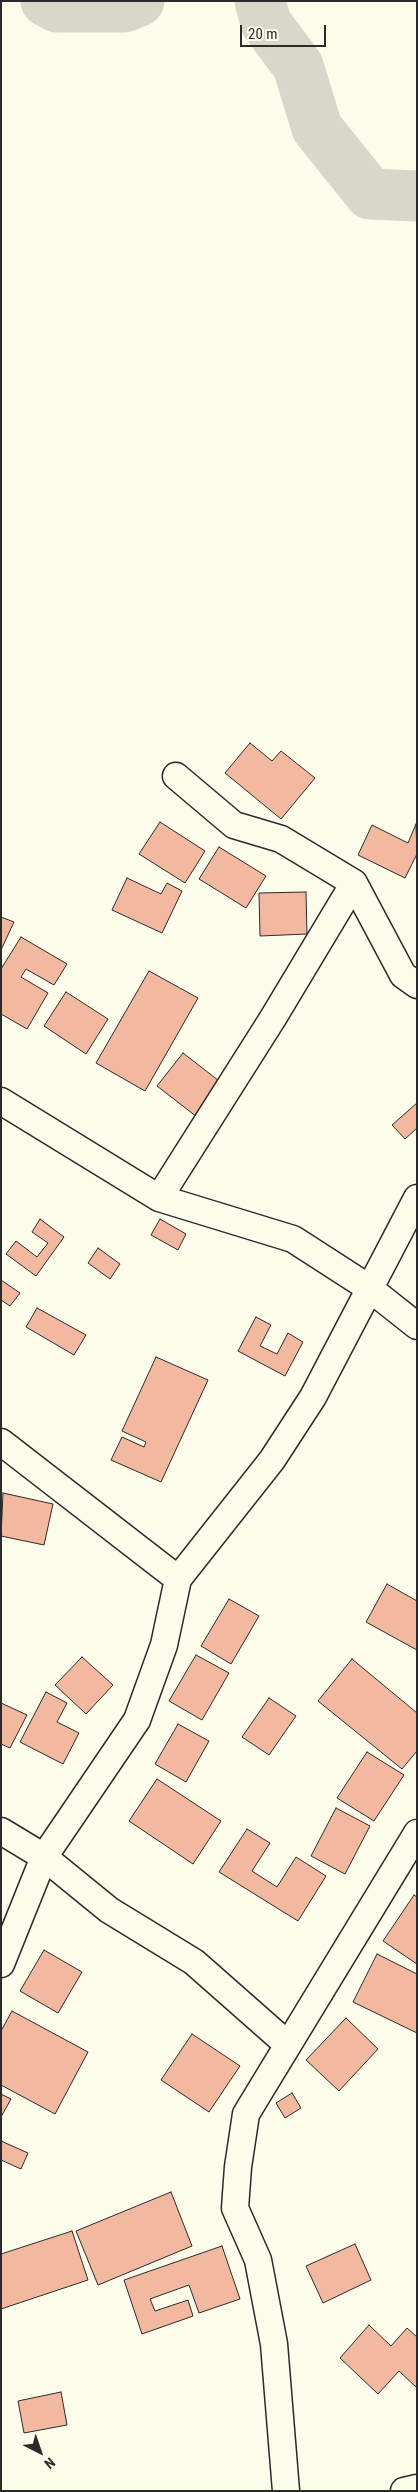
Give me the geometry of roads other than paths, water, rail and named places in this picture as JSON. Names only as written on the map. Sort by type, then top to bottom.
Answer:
[{"type":"street","points":[[176,776],[234,825],[281,839],[354,883],[403,975],[417,985]]},
{"type":"street","points":[[159,1198],[273,1018],[354,883]]},
{"type":"street","points":[[1,1101],[159,1198],[293,1239],[368,1288],[417,1326]]},
{"type":"street","points":[[1,1964],[44,1857],[137,1720],[164,1645],[178,1579],[283,1444],[313,1397],[368,1288],[417,1198]]},
{"type":"street","points":[[1,1442],[178,1579]]},
{"type":"street","points":[[1,1831],[44,1857],[109,1910],[194,1962],[287,2044]]},
{"type":"street","points":[[286,2491],[274,2344],[258,2260],[235,2208],[238,2167],[246,2114],[417,1833]]},
{"type":"street","points":[[404,2491],[417,2488]]},
{"type":"waterway","points":[[46,1],[57,7],[124,7],[139,1]]},
{"type":"waterway","points":[[260,1],[266,23],[298,66],[317,128],[370,194],[417,196]]}]
